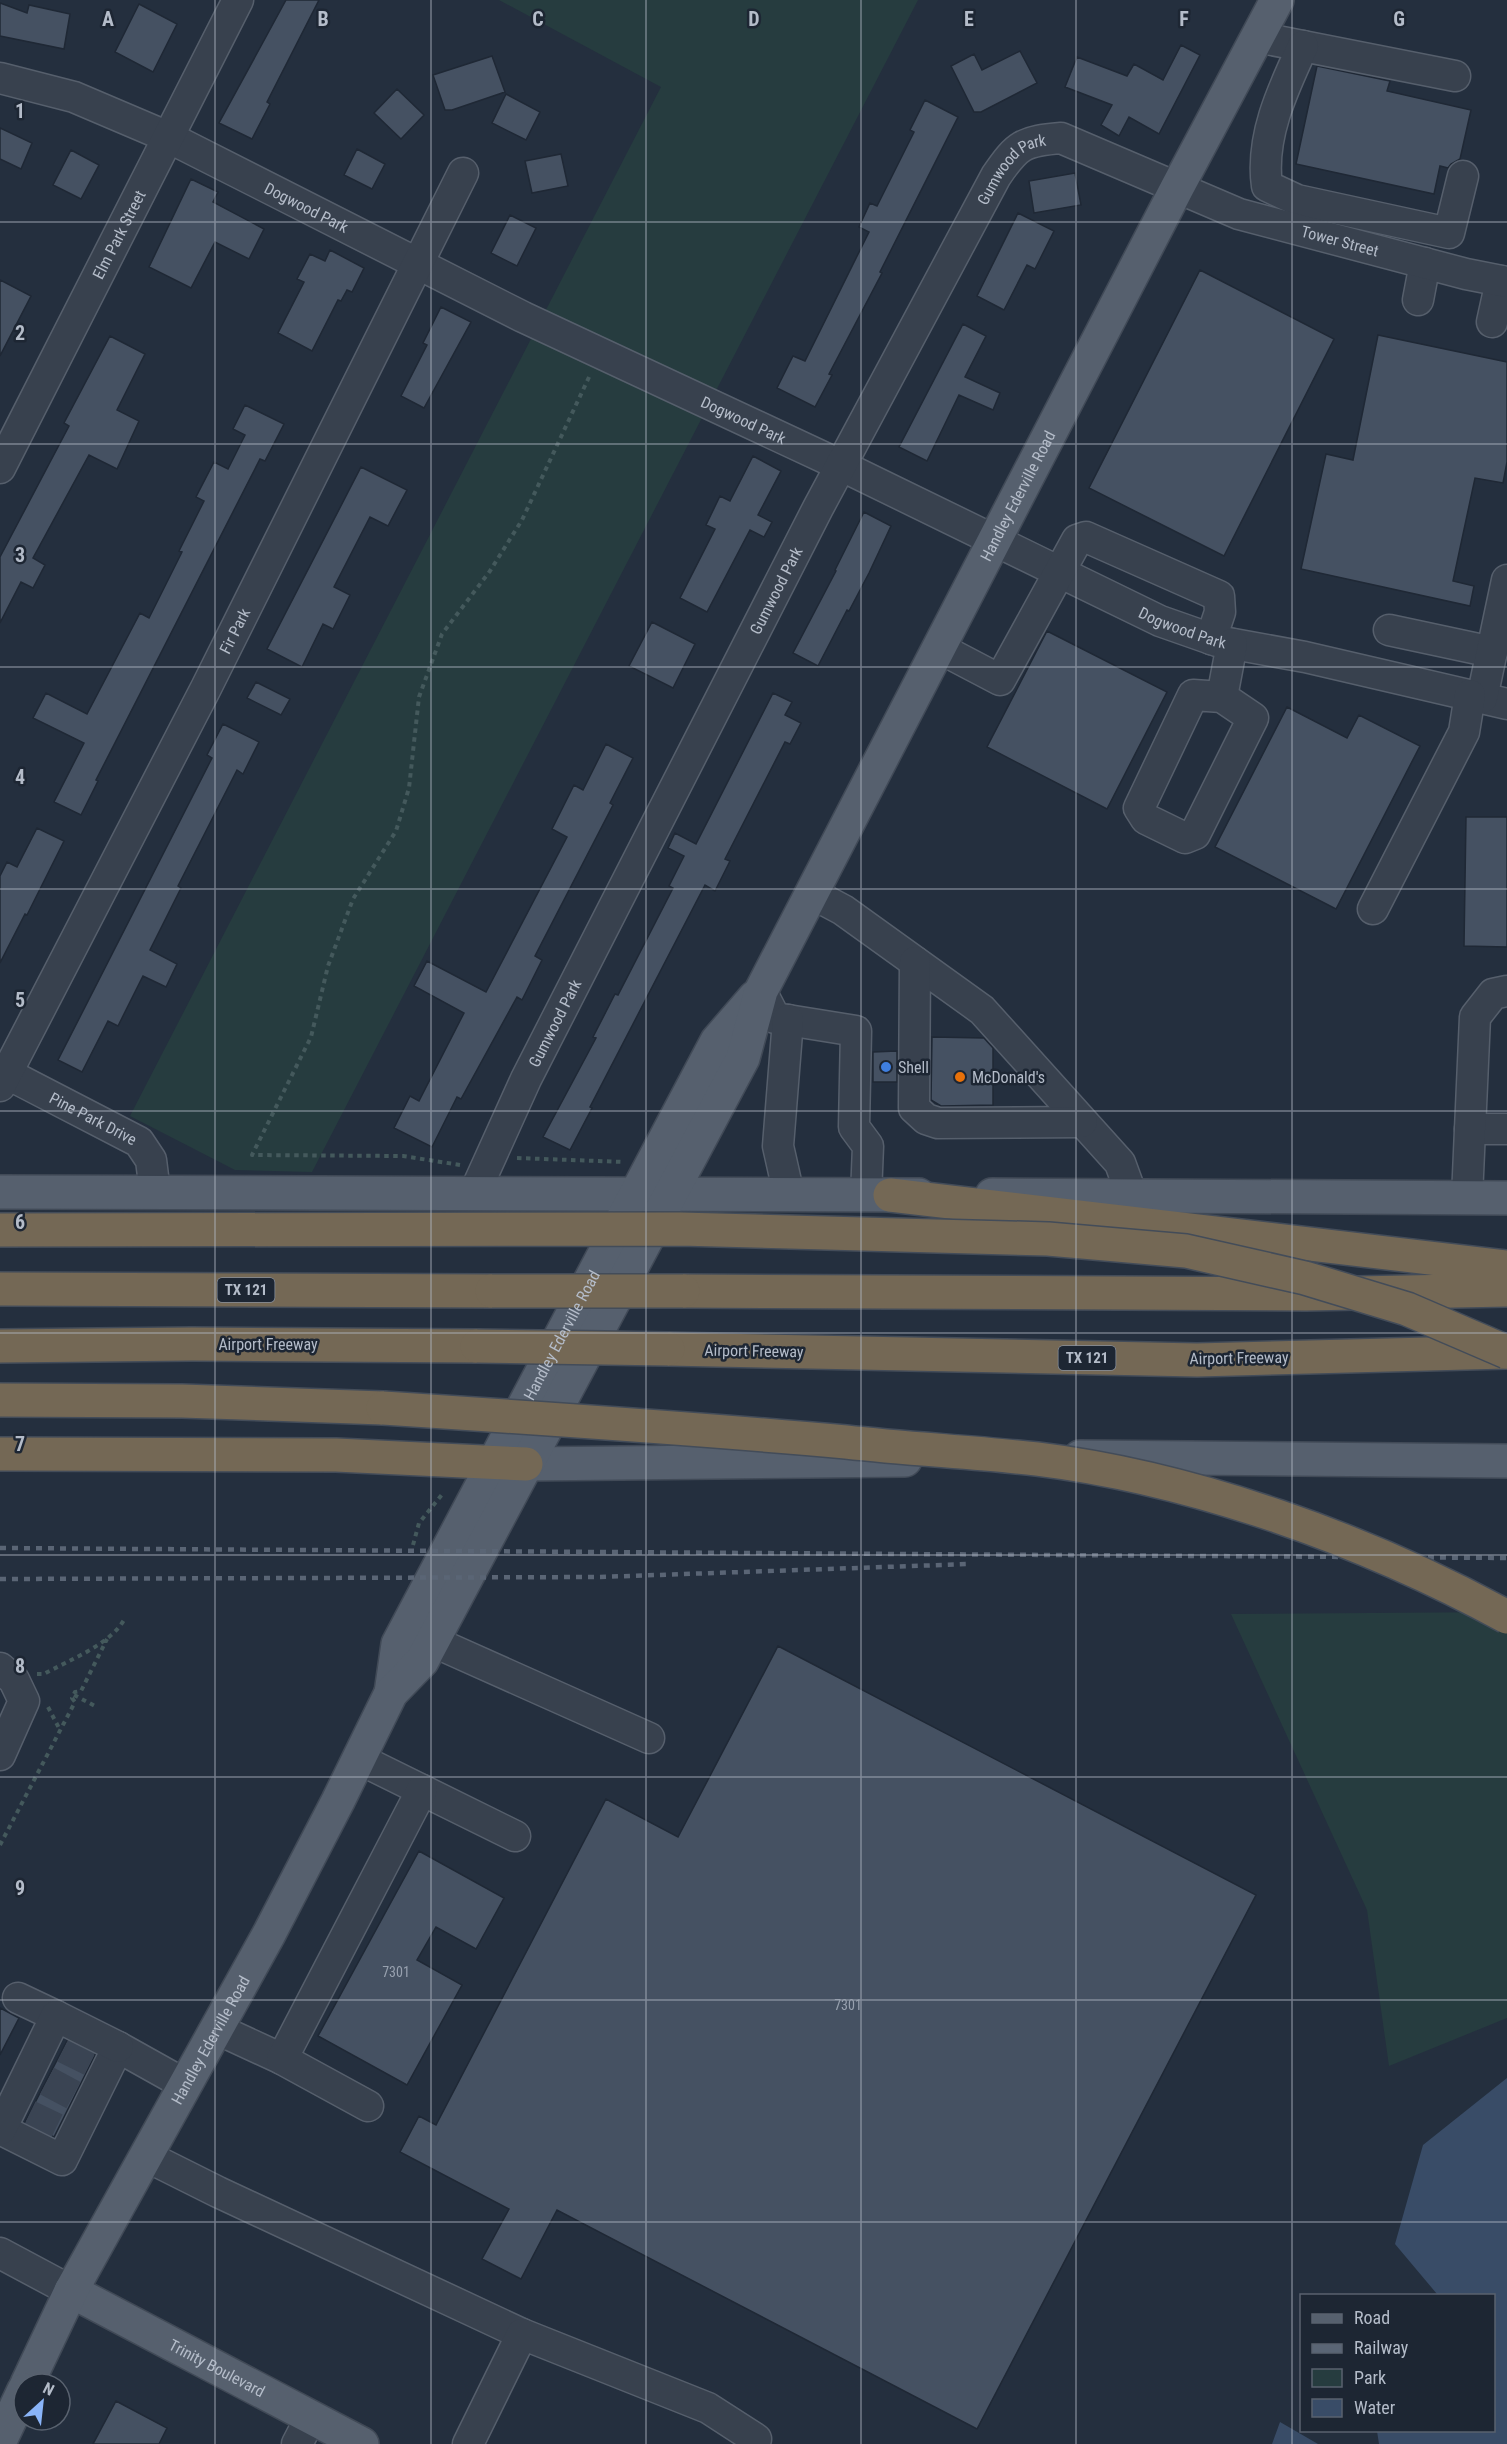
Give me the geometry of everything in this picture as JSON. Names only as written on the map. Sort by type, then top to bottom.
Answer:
[{"type":"highway","points":[[878,1195],[1507,1267]]},
{"type":"highway","points":[[0,1230],[680,1229],[1048,1239],[1186,1251],[1305,1278],[1407,1309],[1507,1352]]},
{"type":"highway","name":"TX 121","points":[[0,1289],[1306,1294],[1507,1290]]},
{"type":"highway","name":"Airport Freeway","points":[[0,1346],[192,1344],[477,1346],[1197,1360],[1507,1352]]},
{"type":"highway","points":[[0,1400],[182,1401],[383,1408],[698,1428],[1038,1459],[1100,1470],[1221,1499],[1340,1539],[1398,1563],[1507,1617]]},
{"type":"highway","points":[[0,1454],[336,1455],[526,1464]]},
{"type":"main road","name":"Handley Ederville Road","points":[[391,1693],[422,1661],[743,1058],[761,991],[1177,188],[1277,0]]},
{"type":"main road","name":"Handley Ederville Road","points":[[33,2372],[71,2291],[275,1924],[359,1759],[391,1693],[398,1644],[717,1041],[761,991]]},
{"type":"main road","points":[[0,1192],[474,1194],[643,1182],[669,1194],[1507,1198]]},
{"type":"main road","points":[[526,1464],[1123,1457],[1507,1461]]},
{"type":"main road","name":"Trinity Boulevard","points":[[71,2291],[304,2431],[362,2444]]},
{"type":"main road","points":[[0,2441],[12,2416]]},
{"type":"street","name":"Elm Park Street","points":[[0,468],[238,0]]},
{"type":"street","points":[[1257,38],[1455,75]]},
{"type":"street","points":[[1303,46],[1277,102],[1265,168],[1267,186],[1297,200],[1327,221],[1449,233]]},
{"type":"street","name":"Dogwood Park","points":[[0,78],[74,97],[168,137],[601,353],[840,465],[1160,621],[1222,641],[1305,657],[1486,699]]},
{"type":"street","name":"Gumwood Park","points":[[474,1194],[531,1068],[840,465],[996,176],[1013,152],[1034,140],[1061,138],[1177,188]]},
{"type":"street","name":"Fir Park","points":[[2,1076],[206,688],[463,173]]},
{"type":"street","points":[[1418,300],[1449,233],[1463,176]]},
{"type":"street","name":"Tower Street","points":[[1177,188],[1239,214],[1327,221],[1433,265],[1504,281]]},
{"type":"street","points":[[1492,322],[1504,281]]},
{"type":"street","points":[[939,648],[1000,681],[1077,540],[1086,537],[1219,596],[1222,697]]},
{"type":"street","points":[[1373,909],[1464,732],[1486,699],[1492,652],[1507,580]]},
{"type":"street","points":[[1389,630],[1492,652]]},
{"type":"street","points":[[1193,695],[1222,697],[1253,718],[1195,834],[1185,838],[1146,819],[1139,808],[1193,695]]},
{"type":"street","points":[[811,893],[843,910],[982,1010],[1120,1163],[1132,1196]]},
{"type":"street","points":[[915,962],[914,1108],[926,1119],[938,1123],[1082,1122]]},
{"type":"street","points":[[761,991],[775,1018],[856,1031],[854,1127],[868,1146],[878,1195]]},
{"type":"street","points":[[1467,1197],[1475,1017],[1493,994],[1507,991]]},
{"type":"street","points":[[788,1020],[778,1146],[789,1195]]},
{"type":"street","name":"Pine Park Drive","points":[[2,1076],[139,1142],[151,1160],[155,1192]]},
{"type":"street","points":[[1470,1129],[1507,1129]]},
{"type":"street","points":[[432,1641],[649,1738]]},
{"type":"street","points":[[0,1668],[14,1680],[24,1701],[6,1745]]},
{"type":"street","points":[[0,1695],[9,1706],[6,1745]]},
{"type":"street","points":[[359,1759],[515,1836]]},
{"type":"street","points":[[282,2059],[422,1790]]},
{"type":"street","points":[[18,1998],[55,2035],[107,2060],[186,2085]]},
{"type":"street","points":[[217,2029],[282,2059],[368,2106]]},
{"type":"street","points":[[55,2035],[38,2077],[11,2120],[62,2160],[66,2134],[107,2060]]},
{"type":"street","points":[[146,2156],[522,2334],[708,2408],[756,2439]]},
{"type":"street","points":[[0,2253],[71,2291]]},
{"type":"street","points":[[468,2444],[522,2334]]},
{"type":"path","points":[[601,353],[522,520],[490,571],[442,634],[419,697],[409,788],[396,831],[353,899],[328,966],[311,1037],[252,1155],[403,1156],[462,1165],[501,1155],[519,1158],[621,1161],[633,1167],[643,1182]]},
{"type":"path","points":[[413,1545],[419,1523],[444,1492]]},
{"type":"path","points":[[34,1674],[44,1674],[107,1639],[118,1630],[125,1618]]},
{"type":"path","points":[[0,1845],[75,1702],[72,1698],[81,1690],[107,1639]]},
{"type":"path","points":[[74,1695],[95,1706]]},
{"type":"green space","points":[[499,0],[918,0],[312,1172],[235,1170],[130,1116],[661,87]]},
{"type":"green space","points":[[1507,1612],[1507,2018],[1389,2066],[1367,1910],[1231,1614]]},
{"type":"water","points":[[1507,2078],[1507,2444],[1379,2444],[1377,2432],[1495,2432],[1495,2294],[1437,2294],[1395,2244],[1423,2145]]},
{"type":"water","points":[[1280,2422],[1318,2444],[1272,2444]]},
{"type":"building","points":[[286,0],[319,0],[267,102],[270,104],[252,139],[219,123]]},
{"type":"building","points":[[0,3],[27,13],[29,5],[70,14],[64,49],[0,36]]},
{"type":"building","points":[[139,4],[177,24],[153,72],[115,52]]},
{"type":"building","points":[[1181,45],[1200,55],[1159,134],[1129,117],[1119,136],[1101,125],[1112,105],[1065,87],[1077,57],[1127,76],[1134,64],[1163,80]]},
{"type":"building","points":[[1020,51],[1037,83],[981,112],[974,112],[951,66],[974,54],[982,70]]},
{"type":"building","points":[[492,56],[505,92],[452,110],[445,110],[433,75]]},
{"type":"building","points":[[1317,66],[1390,81],[1387,91],[1471,110],[1460,159],[1448,168],[1440,166],[1434,194],[1296,164]]},
{"type":"building","points":[[397,89],[424,115],[401,139],[374,113]]},
{"type":"building","points":[[506,94],[540,112],[526,140],[492,123]]},
{"type":"building","points":[[925,100],[958,117],[880,272],[882,273],[829,374],[832,375],[815,407],[777,388],[793,356],[805,361],[869,232],[859,227],[870,203],[877,206],[914,132],[910,130]]},
{"type":"building","points":[[0,128],[32,143],[21,169],[0,159]]},
{"type":"building","points":[[357,149],[385,164],[372,189],[344,175]]},
{"type":"building","points":[[71,150],[99,165],[81,199],[53,185]]},
{"type":"building","points":[[561,154],[568,186],[532,193],[525,161]]},
{"type":"building","points":[[1075,173],[1081,205],[1034,213],[1029,181]]},
{"type":"building","points":[[191,179],[218,192],[213,202],[264,229],[249,259],[215,242],[191,288],[149,267]]},
{"type":"building","points":[[1018,213],[1054,231],[1035,269],[1027,265],[1004,310],[977,296]]},
{"type":"building","points":[[510,215],[536,228],[517,266],[491,253]]},
{"type":"building","points":[[330,250],[364,268],[352,292],[347,290],[341,301],[338,300],[312,351],[278,333],[304,282],[297,279],[310,254],[325,261]]},
{"type":"building","points":[[1200,270],[1334,339],[1224,556],[1089,488]]},
{"type":"building","points":[[0,280],[31,296],[0,356]]},
{"type":"building","points":[[441,307],[471,322],[424,408],[401,396],[427,345],[423,343]]},
{"type":"building","points":[[963,324],[986,336],[965,377],[1000,393],[993,410],[959,395],[927,461],[899,447]]},
{"type":"building","points":[[1378,335],[1507,362],[1507,462],[1503,483],[1475,478],[1453,581],[1474,586],[1470,606],[1301,569],[1326,454],[1353,460]]},
{"type":"building","points":[[110,336],[145,354],[117,410],[139,421],[117,469],[89,455],[33,558],[45,565],[33,588],[21,582],[0,623],[0,557],[69,426],[64,423]]},
{"type":"building","points":[[245,405],[284,424],[265,461],[260,459],[96,780],[98,781],[81,815],[54,802],[84,743],[33,718],[46,693],[87,714],[140,613],[149,618],[204,501],[196,497],[214,462],[228,469],[245,435],[233,429]]},
{"type":"building","points":[[753,456],[781,471],[758,515],[772,522],[764,537],[750,530],[707,612],[680,598],[715,529],[706,525],[720,496],[730,501]]},
{"type":"building","points":[[361,467],[407,490],[388,526],[370,517],[334,587],[350,595],[333,629],[323,624],[302,667],[267,649]]},
{"type":"building","points":[[864,512],[891,526],[869,573],[818,666],[793,653]]},
{"type":"building","points":[[652,622],[695,644],[673,688],[629,666]]},
{"type":"building","points":[[1047,631],[1167,692],[1107,809],[987,747]]},
{"type":"building","points":[[256,682],[290,699],[281,715],[247,698]]},
{"type":"building","points":[[773,693],[792,702],[785,715],[801,723],[790,744],[785,742],[725,859],[730,861],[715,891],[705,885],[570,1150],[543,1137],[596,1038],[593,1037],[615,994],[618,995],[673,888],[669,886],[684,856],[668,848],[675,833],[696,844]]},
{"type":"building","points":[[1287,707],[1347,738],[1359,715],[1420,746],[1336,909],[1215,847]]},
{"type":"building","points":[[223,724],[259,742],[243,774],[237,770],[178,886],[181,888],[150,950],[177,964],[166,987],[143,976],[118,1026],[108,1021],[82,1072],[58,1060],[212,758],[207,755]]},
{"type":"building","points":[[606,744],[633,758],[610,803],[613,805],[535,956],[542,960],[522,1000],[517,997],[461,1099],[457,1097],[432,1147],[394,1128],[410,1096],[419,1101],[464,1013],[414,986],[427,961],[486,992],[567,837],[552,829],[574,785],[583,790]]},
{"type":"building","points":[[1466,817],[1507,817],[1507,947],[1464,946]]},
{"type":"building","points":[[37,828],[64,841],[0,963],[0,876],[7,862],[17,867]]},
{"type":"building","name":"McDonald's","points":[[932,1037],[984,1038],[993,1048],[993,1105],[941,1106],[931,1100]]},
{"type":"building","name":"Shell","points":[[897,1051],[897,1082],[873,1082],[873,1052]]},
{"type":"building","points":[[778,1646],[1256,1895],[977,2429],[557,2210],[521,2279],[482,2259],[509,2209],[400,2152],[419,2116],[436,2125],[606,1799],[678,1837]]},
{"type":"building","points":[[419,1851],[504,1898],[476,1949],[436,1927],[417,1960],[462,1985],[407,2085],[318,2036]]},
{"type":"building","points":[[0,2008],[19,2018],[0,2055]]},
{"type":"building","points":[[67,2041],[95,2055],[54,2137],[25,2122]]},
{"type":"building","points":[[116,2401],[167,2428],[159,2444],[93,2444]]},
{"type":"tunnel","points":[[64,2048],[94,2063]]},
{"type":"tunnel","points":[[47,2081],[77,2097]]},
{"type":"tunnel","points":[[29,2115],[60,2130]]},
{"type":"railway","points":[[0,1548],[1507,1558]]},
{"type":"railway","points":[[0,1579],[600,1577],[969,1564]]},
{"type":"place","name":"Shell","points":[[886,1067]]},
{"type":"place","name":"McDonald's","points":[[960,1077]]}]
